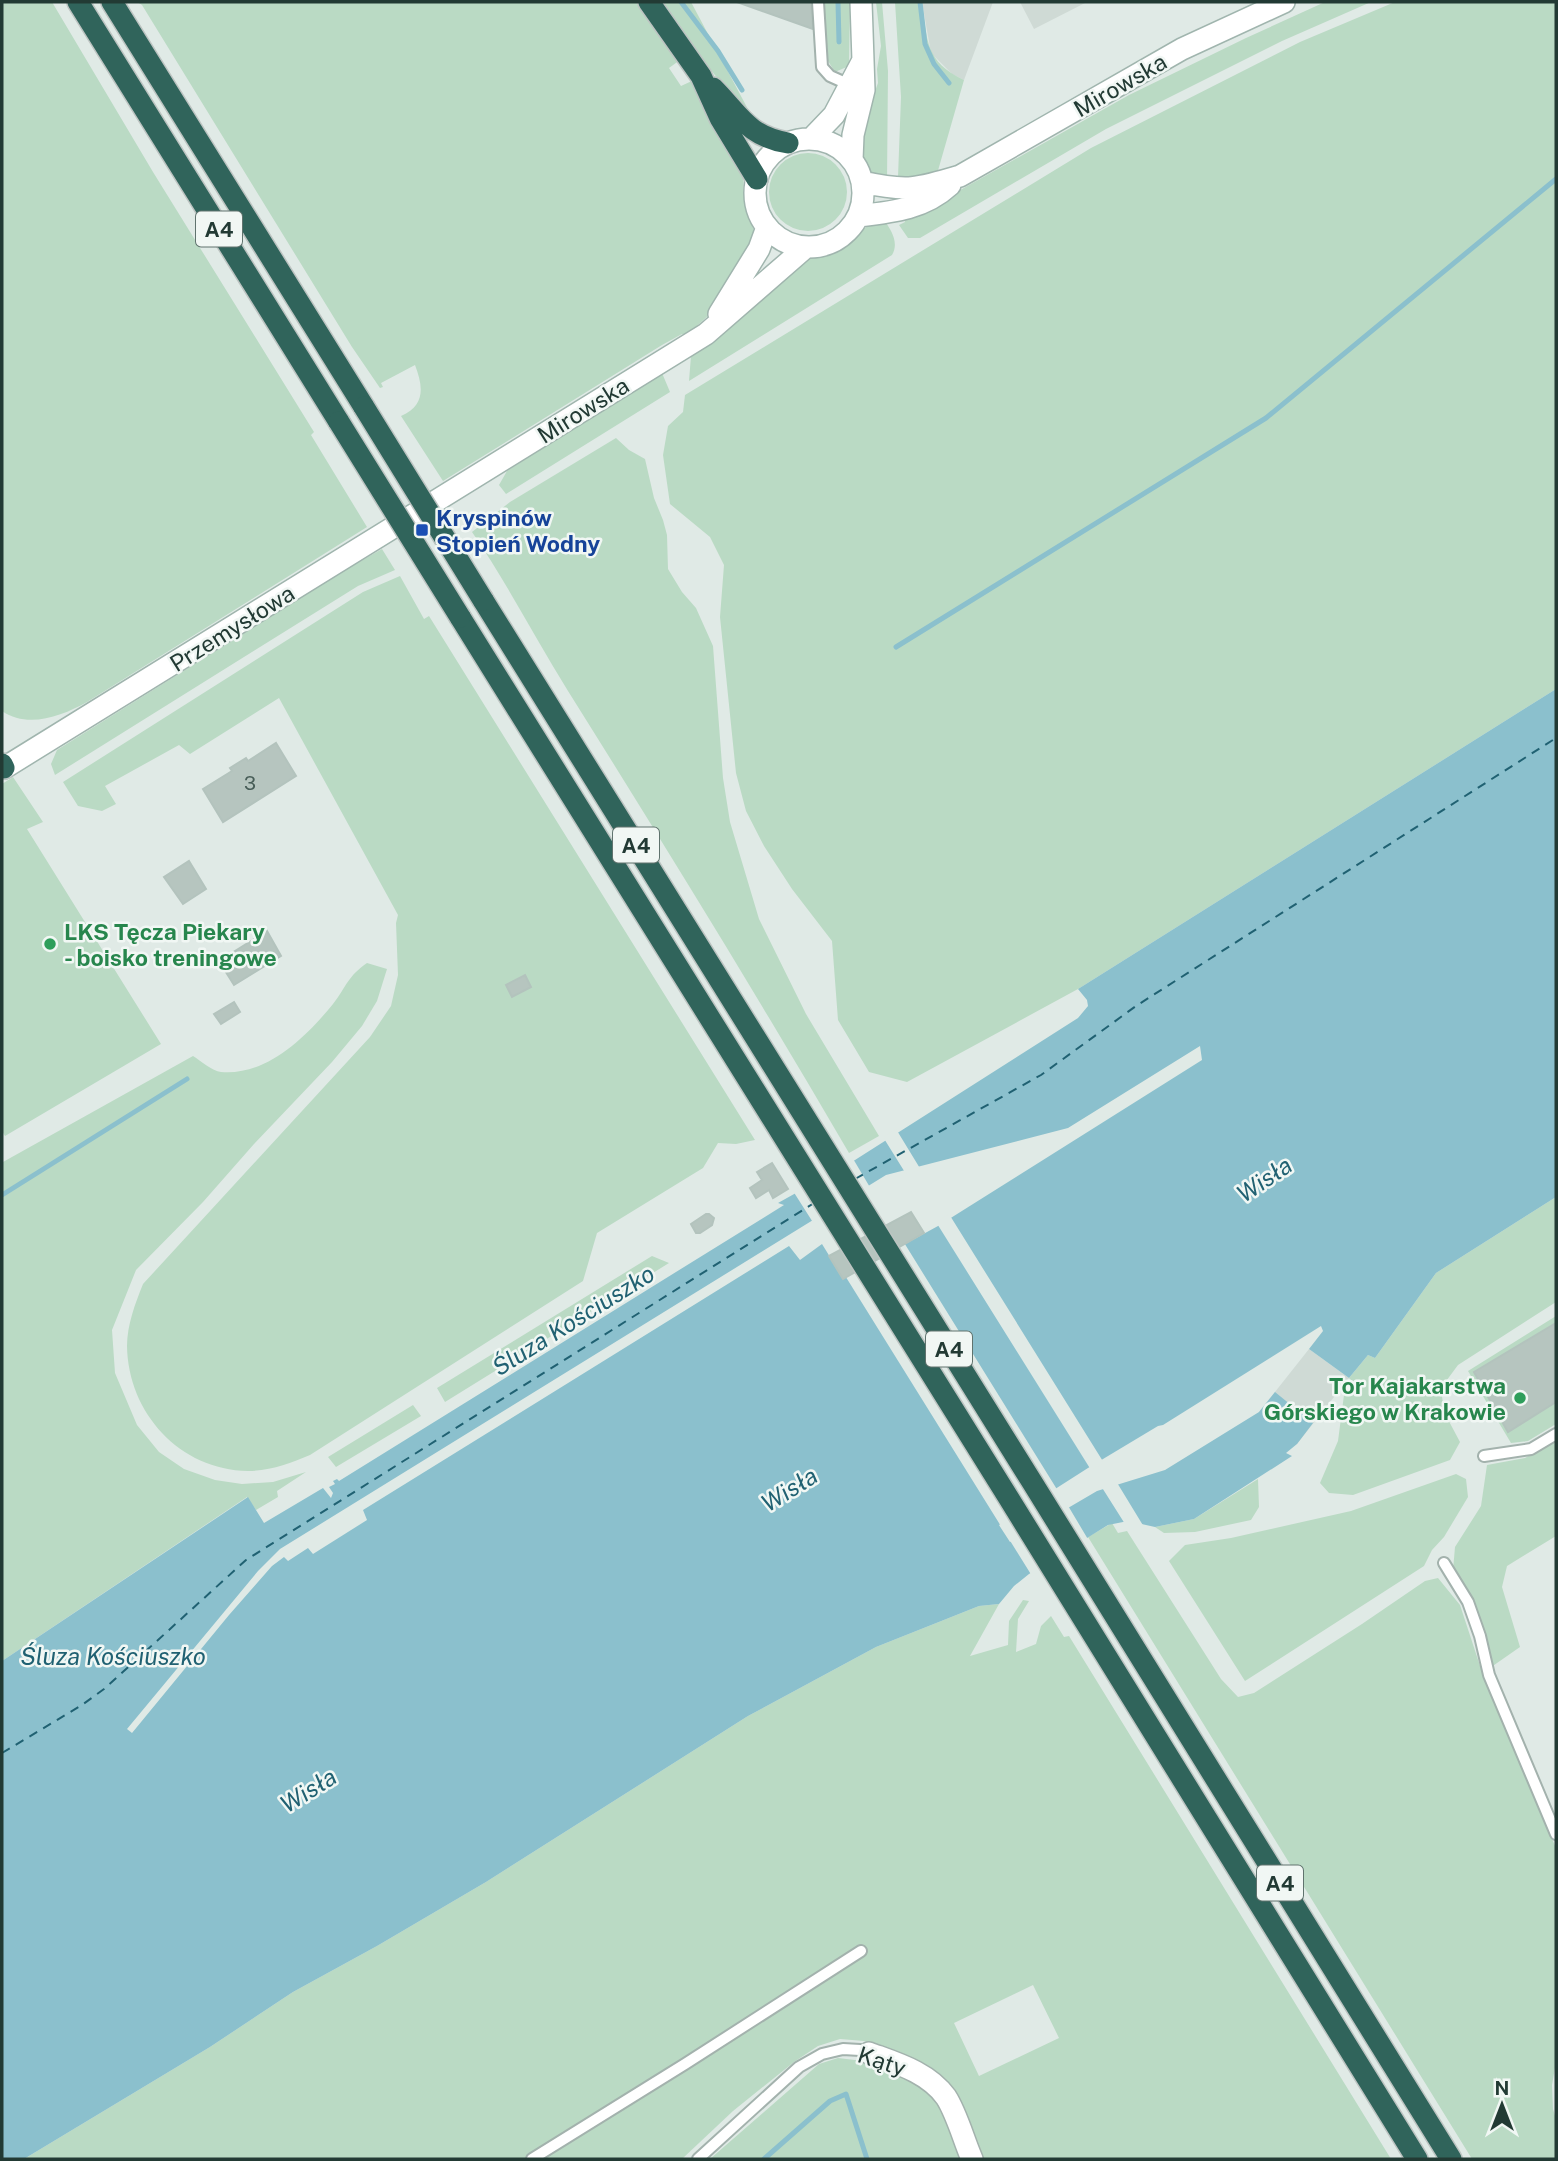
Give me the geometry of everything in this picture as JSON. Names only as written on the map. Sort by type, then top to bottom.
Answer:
[{"type":"highway","points":[[70,2],[99,36]]},
{"type":"highway","name":"A4","points":[[78,2],[1417,2159]]},
{"type":"highway","name":"A4","points":[[112,2],[1451,2159]]},
{"type":"highway","points":[[118,2],[133,34]]},
{"type":"highway","points":[[649,2],[701,76],[741,120],[769,140],[788,143]]},
{"type":"highway","points":[[701,76],[720,118],[757,179]]},
{"type":"main road","points":[[852,159],[834,145],[811,139],[788,143],[772,154],[757,179],[756,204],[767,227],[791,244],[806,247],[827,244],[837,239],[853,225],[858,216],[863,193],[862,182],[852,159],[853,135],[865,78],[862,62],[861,2]]},
{"type":"main road","name":"Mirowska","points":[[862,182],[908,189],[926,187],[960,176],[1182,49],[1284,2]]},
{"type":"main road","points":[[811,139],[834,115],[862,62]]},
{"type":"main road","name":"Mirowska","points":[[858,216],[903,210],[922,204],[940,194],[960,176]]},
{"type":"main road","name":"Mirowska","points":[[706,334],[758,249],[767,227]]},
{"type":"main road","name":"Mirowska","points":[[460,487],[706,334],[806,247]]},
{"type":"main road","name":"Przemysłowa","points":[[3,766],[460,487]]},
{"type":"main road","name":"Kąty","points":[[869,2053],[909,2067],[946,2097],[972,2159]]},
{"type":"lane","points":[[818,2],[822,67],[831,76],[850,85]]},
{"type":"lane","points":[[1484,1457],[1531,1449],[1556,1434]]},
{"type":"lane","points":[[1444,1563],[1468,1602],[1480,1636],[1489,1675],[1556,1834]]},
{"type":"lane","points":[[532,2159],[861,1951]]},
{"type":"lane","name":"Kąty","points":[[698,2159],[799,2067],[822,2054],[843,2049],[869,2053]]},
{"type":"shaded area","points":[[922,2],[993,2],[964,80],[952,74],[931,53]]},
{"type":"shaded area","points":[[1020,2],[1087,2],[1034,29]]},
{"type":"shaded area","points":[[1309,1349],[1349,1378],[1297,1444],[1259,1412]]},
{"type":"green space","points":[[2,2],[52,2],[153,172],[314,432],[311,435],[367,527],[87,702],[56,716],[34,720],[12,716],[2,711]]},
{"type":"green space","points":[[137,2],[636,2],[680,60],[669,68],[681,86],[694,80],[744,176],[746,207],[754,231],[753,247],[711,313],[686,336],[682,334],[662,345],[443,481],[401,416],[419,401],[421,387],[415,365],[381,383],[383,387],[380,388],[352,347],[142,5]]},
{"type":"green space","points":[[662,2],[691,2],[750,113],[714,74]]},
{"type":"green space","points":[[824,2],[850,4],[849,66],[835,72],[828,61]]},
{"type":"green space","points":[[876,2],[882,2],[888,71],[887,181],[870,173],[861,156],[864,121],[878,83],[877,69],[881,46]]},
{"type":"green space","points":[[895,2],[922,2],[930,48],[942,65],[964,80],[937,174],[922,180],[898,177],[901,97]]},
{"type":"green space","points":[[1325,2],[1371,2],[1282,41],[1106,129],[920,238],[908,238],[899,225],[905,222],[904,219],[923,211],[1129,95]]},
{"type":"green space","points":[[1395,2],[1556,2],[1556,689],[1078,989],[907,1082],[869,1072],[838,1020],[832,941],[792,889],[764,846],[746,811],[736,773],[720,617],[724,565],[710,537],[670,504],[663,455],[668,426],[683,412],[685,395],[1091,148],[1300,42]]},
{"type":"green space","points":[[808,153],[823,156],[840,170],[847,192],[844,207],[830,224],[808,231],[793,228],[776,214],[769,192],[772,177],[786,160]]},
{"type":"green space","points":[[884,220],[895,242],[892,255],[689,381],[691,356],[741,315],[793,264],[806,256],[838,248],[864,228]]},
{"type":"green space","points":[[662,373],[670,392],[506,494],[499,485],[507,471]]},
{"type":"green space","points":[[616,438],[645,459],[654,498],[667,535],[668,569],[696,608],[713,646],[723,778],[730,822],[759,919],[806,1014],[879,1136],[849,1153],[472,532],[510,502]]},
{"type":"green space","points":[[382,549],[395,570],[358,586],[55,775],[51,764],[57,750]]},
{"type":"green space","points":[[400,576],[424,619],[429,616],[755,1140],[736,1144],[718,1143],[703,1168],[597,1233],[583,1281],[310,1455],[265,1470],[223,1468],[180,1449],[162,1433],[148,1415],[137,1394],[130,1371],[127,1338],[134,1307],[143,1284],[370,1037],[391,1006],[398,975],[398,915],[279,698],[190,754],[179,745],[105,786],[116,804],[102,811],[78,806],[63,782],[363,592]]},
{"type":"green space","name":"LKS Tęcza Piekary - boisko treningowe","points":[[13,777],[43,822],[27,829],[161,1044],[5,1136],[2,1131],[2,784]]},
{"type":"green space","points":[[367,963],[387,969],[377,1001],[362,1026],[203,1202],[136,1270],[112,1330],[115,1373],[137,1425],[159,1452],[184,1469],[215,1480],[242,1484],[273,1482],[306,1472],[277,1491],[278,1497],[256,1510],[247,1497],[2,1661],[2,1161],[193,1056],[221,1072],[238,1072],[270,1061],[311,1029],[333,1004],[351,977]]},
{"type":"green space","points":[[1556,1197],[1556,1302],[1458,1365],[1441,1388],[1444,1412],[1460,1442],[1450,1460],[1353,1495],[1329,1493],[1320,1483],[1338,1441],[1344,1395],[1354,1383],[1349,1378],[1368,1355],[1375,1358],[1436,1273]]},
{"type":"green space","points":[[652,1256],[669,1263],[445,1402],[437,1388]]},
{"type":"green space","name":"Tor Kajakarstwa Górskiego w Krakowie","points":[[1556,1316],[1556,1424],[1528,1441],[1511,1443],[1468,1371]]},
{"type":"green space","points":[[413,1405],[421,1416],[336,1467],[328,1457]]},
{"type":"green space","points":[[1556,1440],[1556,1536],[1507,1566],[1502,1587],[1520,1647],[1487,1670],[1453,1570],[1455,1547],[1481,1506],[1487,1465],[1525,1458]]},
{"type":"green space","points":[[1456,1474],[1466,1479],[1468,1497],[1424,1566],[1245,1681],[1169,1561],[1185,1545],[1231,1538],[1351,1511]]},
{"type":"green space","points":[[1258,1479],[1259,1507],[1251,1520],[1195,1532],[1164,1533],[1155,1527],[1194,1519]]},
{"type":"green space","points":[[1112,1523],[1118,1533],[1127,1531],[1221,1679],[1238,1697],[1254,1693],[1425,1581],[1438,1578],[1460,1605],[1485,1681],[1556,1848],[1556,2062],[1552,2085],[1556,2119],[1556,2159],[1472,2159],[1088,1537]]},
{"type":"green space","points":[[1023,1600],[1029,1601],[1018,1619],[1016,1652],[1036,1644],[1041,1626],[1051,1616],[1064,1637],[1069,1636],[1391,2159],[980,2159],[915,2061],[864,2041],[840,2039],[818,2046],[794,2062],[733,2111],[682,2159],[24,2159],[210,2047],[293,1992],[486,1882],[748,1716],[876,1647],[979,1606],[999,1604],[970,1656],[1008,1645],[1009,1621]],"holes":[[[1033,1985],[1059,2038],[979,2076],[954,2023]]]},
{"type":"green space","points":[[838,2058],[863,2061],[924,2085],[939,2105],[961,2159],[710,2159],[819,2064]]},
{"type":"water","points":[[1556,689],[1556,1197],[1436,1273],[1375,1358],[1368,1355],[1349,1378],[1309,1349],[1323,1331],[1321,1326],[999,1525],[1010,1542],[1097,1491],[1165,1470],[1259,1412],[1275,1392],[1313,1423],[1297,1444],[1286,1453],[1292,1456],[1194,1519],[1155,1527],[1128,1521],[1108,1525],[1029,1574],[1014,1586],[999,1604],[979,1606],[876,1647],[748,1716],[486,1882],[293,1992],[210,2047],[24,2159],[2,2159],[2,1661],[248,1497],[264,1523],[323,1488],[331,1498],[333,1493],[329,1487],[335,1484],[333,1481],[339,1481],[784,1205],[778,1203],[855,1160],[1078,1018],[1088,1006],[1087,1000],[1078,989]],"holes":[[[1200,1046],[1202,1060],[938,1226],[843,1278],[822,1244],[800,1260],[789,1246],[363,1510],[367,1520],[313,1554],[308,1548],[288,1561],[284,1557],[272,1566],[229,1615],[132,1733],[127,1729],[258,1571],[280,1549],[886,1175],[1068,1128]]]},
{"type":"pier","points":[[896,1129],[921,1170],[906,1174],[883,1137]]},
{"type":"pier","points":[[852,1157],[871,1189],[814,1224],[793,1191]]},
{"type":"pier","points":[[949,1214],[1104,1463],[1091,1470],[936,1222]]},
{"type":"pier","points":[[903,1241],[1058,1491],[1004,1526],[1011,1538],[1067,1504],[1089,1541],[1032,1576],[844,1274]]},
{"type":"pier","points":[[1116,1481],[1144,1527],[1125,1524],[1101,1486]]},
{"type":"building","points":[[737,2],[811,2],[813,29]]},
{"type":"building","points":[[276,743],[296,776],[223,822],[203,789],[232,771],[230,768],[246,758],[248,761]]},
{"type":"building","points":[[189,861],[206,889],[183,904],[164,877]]},
{"type":"building","points":[[267,931],[281,956],[234,985],[219,961]]},
{"type":"building","points":[[525,975],[531,987],[512,997],[506,985]]},
{"type":"building","points":[[234,1002],[240,1012],[221,1024],[214,1014]]},
{"type":"building","points":[[772,1163],[788,1189],[773,1198],[769,1190],[756,1198],[750,1188],[762,1180],[757,1172]]},
{"type":"building","points":[[911,1212],[924,1233],[843,1279],[829,1256]]},
{"type":"building","points":[[706,1214],[714,1218],[712,1225],[696,1233],[691,1224]]},
{"type":"building","name":"Tor Kajakarstwa Górskiego w Krakowie","points":[[1556,1323],[1556,1402],[1508,1432],[1474,1372]]},
{"type":"waterway","points":[[681,2],[718,51],[742,90]]},
{"type":"waterway","points":[[838,2],[839,42]]},
{"type":"waterway","points":[[920,2],[925,44],[934,64],[949,83]]},
{"type":"waterway","points":[[896,647],[1266,418],[1556,179]]},
{"type":"waterway","points":[[2,1195],[187,1079]]},
{"type":"waterway","points":[[764,2159],[830,2101],[846,2094],[867,2159]]},
{"type":"ferry route","points":[[855,1179],[1041,1075],[1136,1006],[1556,738]]},
{"type":"ferry route","points":[[2,1753],[104,1689],[246,1560],[814,1203]]},
{"type":"place","name":"Kryspinów Stopień Wodny","points":[[422,530]]},
{"type":"place","name":"LKS Tęcza Piekary - boisko treningowe","points":[[50,944]]},
{"type":"place","name":"Tor Kajakarstwa Górskiego w Krakowie","points":[[1520,1398]]},
{"type":"water label","name":"Wisła","points":[[1264,1179]]},
{"type":"water label","name":"Śluza Kościuszko","points":[[573,1320]]},
{"type":"water label","name":"Wisła","points":[[789,1489]]},
{"type":"water label","name":"Śluza Kościuszko","points":[[113,1656]]},
{"type":"water label","name":"Wisła","points":[[308,1790]]}]
